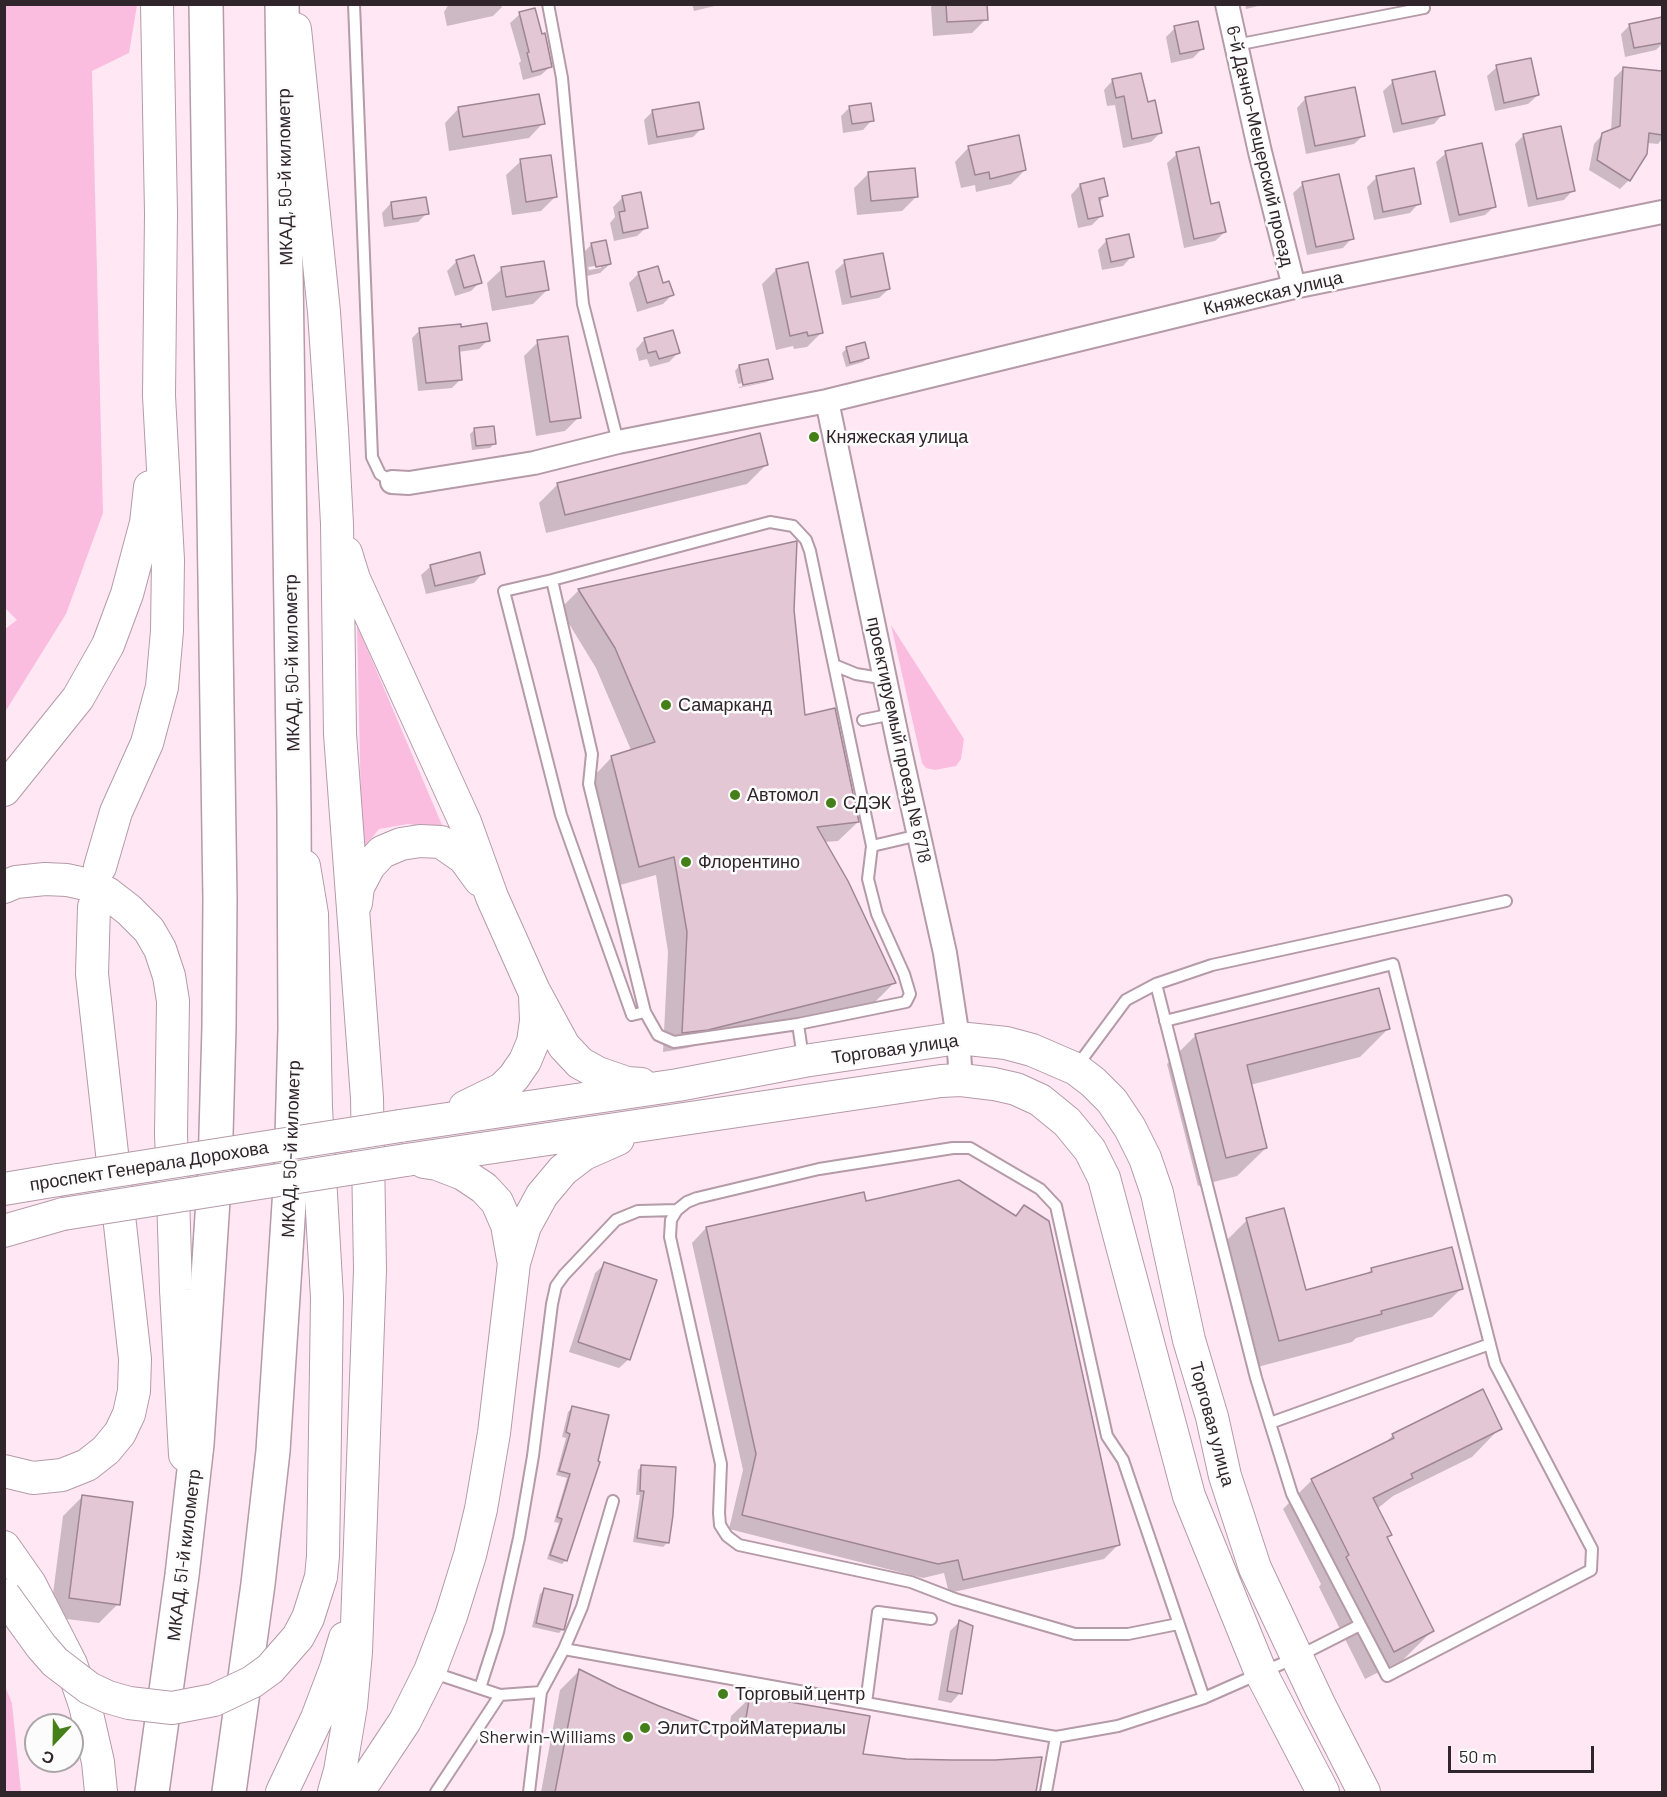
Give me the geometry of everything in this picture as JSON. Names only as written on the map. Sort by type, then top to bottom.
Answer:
[{"type":"highway","name":"МКАД, 51-й километр","points":[[152,1792],[168,1683],[197,1444],[215,1158],[220,899],[206,4]]},
{"type":"highway","name":"МКАД, 50-й километр","points":[[229,1792],[258,1584],[273,1451],[291,1173],[295,1029],[294,811],[282,4]]},
{"type":"street","points":[[100,867],[116,812],[147,743],[162,687],[167,631],[168,560],[159,396],[160,213],[157,4]]},
{"type":"street","points":[[293,4],[324,312],[337,524],[340,734],[367,1098],[370,1270],[356,1652],[351,1706],[340,1771],[334,1792]]},
{"type":"street","name":"6-й Дачно-Мещерский проезд","points":[[1227,4],[1260,152],[1294,287]]},
{"type":"street","name":"Княжеская улица","points":[[393,482],[409,483],[531,471],[618,442],[827,401],[1294,287],[1662,212]]},
{"type":"street","points":[[4,790],[78,698],[108,645],[127,594],[146,523],[159,396]]},
{"type":"street","name":"проектируемый проезд № 6718","points":[[827,401],[945,953],[958,1038],[961,1080]]},
{"type":"street","points":[[337,524],[354,579],[465,822],[492,897],[534,991],[564,1046],[580,1063],[598,1073],[627,1083],[678,1085]]},
{"type":"street","points":[[4,1595],[55,1662],[89,1688],[108,1697],[150,1707],[182,1707],[234,1693],[270,1669],[298,1637],[308,1618],[321,1577],[324,1556],[327,1298],[316,1108],[312,914],[294,811]]},
{"type":"street","points":[[354,925],[358,887],[369,866],[382,852],[401,844],[420,841],[441,842],[464,858],[492,897]]},
{"type":"street","points":[[4,887],[16,882],[45,879],[67,880],[107,893],[149,930],[160,949],[169,976],[173,1002],[171,1132],[176,1290],[188,1520]]},
{"type":"street","points":[[4,1471],[33,1478],[62,1475],[87,1465],[106,1450],[120,1433],[129,1414],[134,1391],[135,1359],[92,975],[94,907]]},
{"type":"street","points":[[440,1120],[502,1089],[514,1077],[525,1061],[533,1042],[536,1021],[534,991]]},
{"type":"street","name":"Торговая улица","points":[[400,1126],[678,1085],[804,1061],[958,1038],[1006,1043],[1049,1056],[1076,1069],[1112,1101],[1130,1128],[1145,1158],[1157,1193],[1189,1340],[1212,1418],[1225,1476],[1256,1568],[1364,1792]]},
{"type":"street","points":[[406,1160],[920,1084],[961,1080],[1016,1089],[1040,1100],[1067,1122],[1090,1150],[1104,1178],[1190,1496],[1261,1673],[1323,1792]]},
{"type":"street","points":[[358,1792],[405,1722],[430,1671],[452,1616],[470,1556],[494,1433],[514,1263],[525,1226],[542,1195],[563,1170],[584,1154],[649,1125]]},
{"type":"street","name":"проспект Генерала Дорохова","points":[[4,1189],[400,1126]]},
{"type":"street","points":[[406,1160],[437,1164],[464,1174],[484,1188],[497,1202],[507,1225],[514,1263]]},
{"type":"street","name":"проспект Генерала Дорохова","points":[[4,1221],[63,1214],[406,1160]]},
{"type":"street","points":[[4,1177],[58,1180]]},
{"type":"street","points":[[4,1231],[63,1214]]},
{"type":"street","points":[[4,1547],[30,1584],[71,1664],[85,1705],[98,1762],[101,1792]]},
{"type":"street","points":[[282,1792],[317,1718],[336,1668],[357,1593]]},
{"type":"lane","points":[[354,4],[372,458],[380,474],[393,482]]},
{"type":"lane","points":[[548,4],[562,78],[583,304],[618,442]]},
{"type":"lane","points":[[1237,48],[1246,43],[1424,8]]},
{"type":"lane","points":[[552,580],[592,754],[589,784],[645,1012],[658,1035],[674,1042],[798,1024],[906,1002],[909,991],[904,974],[877,914],[868,879],[872,846],[810,551],[800,531],[784,523],[770,522],[504,591],[561,815],[632,1016],[645,1012]]},
{"type":"lane","points":[[834,665],[856,674],[886,679]]},
{"type":"lane","points":[[862,720],[893,714]]},
{"type":"lane","points":[[872,846],[919,835]]},
{"type":"lane","points":[[1076,1069],[1126,1000],[1156,984],[1212,965],[1506,901]]},
{"type":"lane","points":[[1156,984],[1256,1378],[1292,1494],[1387,1676],[1591,1570],[1592,1549],[1495,1364],[1393,964],[1166,1021]]},
{"type":"lane","points":[[798,1024],[804,1061]]},
{"type":"lane","points":[[1178,1624],[1128,1634],[1075,1634],[955,1599],[911,1582],[739,1545],[727,1536],[720,1525],[719,1513],[721,1464],[670,1238],[671,1221],[677,1210],[697,1198],[819,1169],[953,1148],[970,1148],[1040,1189],[1056,1206],[1107,1436],[1123,1460],[1204,1698]]},
{"type":"lane","points":[[480,1688],[498,1632],[519,1538],[533,1456],[556,1286],[616,1220],[638,1211],[677,1210]]},
{"type":"lane","points":[[1270,1423],[1490,1344]]},
{"type":"lane","points":[[529,1792],[541,1692],[564,1649],[582,1607],[613,1501]]},
{"type":"lane","points":[[866,1703],[878,1612],[931,1619]]},
{"type":"lane","points":[[564,1649],[1056,1737],[1118,1726],[1204,1698],[1297,1657],[1360,1625]]},
{"type":"lane","points":[[430,1671],[500,1695],[541,1692]]},
{"type":"lane","points":[[436,1792],[500,1695]]},
{"type":"lane","points":[[1046,1792],[1056,1737]]},
{"type":"shaded area","points":[[5,4],[137,5],[129,53],[92,71],[103,513],[66,614],[5,712],[5,629],[17,620],[4,607]]},
{"type":"shaded area","points":[[357,625],[445,832],[408,824],[379,829],[362,850]]},
{"type":"shaded area","points":[[891,625],[964,739],[961,759],[956,766],[935,770],[926,768],[922,763]]},
{"type":"shaded area","points":[[5,1686],[12,1703],[21,1792],[5,1792]]},
{"type":"building","points":[[946,4],[987,4],[988,20],[947,22]]},
{"type":"building","points":[[535,8],[542,34],[545,33],[552,67],[532,72],[519,12]]},
{"type":"building","points":[[1662,17],[1662,43],[1634,48],[1629,24]]},
{"type":"building","points":[[1198,21],[1204,49],[1180,54],[1174,26]]},
{"type":"building","points":[[1531,58],[1539,95],[1504,103],[1496,65]]},
{"type":"building","points":[[1623,67],[1662,71],[1662,135],[1649,133],[1647,154],[1630,181],[1597,160],[1602,133],[1620,126]]},
{"type":"building","points":[[1435,71],[1445,115],[1402,124],[1392,80]]},
{"type":"building","points":[[1141,73],[1148,102],[1155,100],[1162,133],[1132,139],[1124,96],[1116,98],[1112,79]]},
{"type":"building","points":[[1355,87],[1365,136],[1315,146],[1305,97]]},
{"type":"building","points":[[539,94],[545,124],[463,137],[458,107]]},
{"type":"building","points":[[699,102],[704,129],[657,137],[652,110]]},
{"type":"building","points":[[871,103],[874,121],[852,124],[849,106]]},
{"type":"building","points":[[1561,126],[1575,191],[1537,199],[1523,134]]},
{"type":"building","points":[[1019,135],[1026,170],[990,179],[989,172],[975,175],[968,146]]},
{"type":"building","points":[[1482,143],[1496,207],[1459,215],[1445,151]]},
{"type":"building","points":[[1199,147],[1211,204],[1219,202],[1226,232],[1194,239],[1176,152]]},
{"type":"building","points":[[551,155],[557,197],[526,202],[520,159]]},
{"type":"building","points":[[915,168],[918,197],[871,201],[868,172]]},
{"type":"building","points":[[1414,168],[1421,204],[1383,212],[1376,176]]},
{"type":"building","points":[[1339,174],[1354,239],[1316,247],[1302,182]]},
{"type":"building","points":[[1104,178],[1108,196],[1099,198],[1103,216],[1088,219],[1080,184]]},
{"type":"building","points":[[641,192],[648,228],[623,233],[619,212],[625,211],[622,196]]},
{"type":"building","points":[[426,197],[429,214],[393,219],[391,202]]},
{"type":"building","points":[[1129,234],[1134,257],[1111,262],[1106,239]]},
{"type":"building","points":[[606,240],[611,264],[596,267],[591,243]]},
{"type":"building","points":[[883,253],[890,289],[851,297],[844,260]]},
{"type":"building","points":[[474,255],[482,283],[464,288],[456,260]]},
{"type":"building","points":[[544,261],[549,290],[506,297],[501,267]]},
{"type":"building","points":[[808,262],[823,333],[808,336],[807,332],[790,336],[776,269]]},
{"type":"building","points":[[658,266],[663,283],[669,281],[674,295],[647,303],[638,272]]},
{"type":"building","points":[[487,323],[490,341],[459,346],[462,380],[426,383],[419,328],[461,324],[461,327]]},
{"type":"building","points":[[673,330],[680,353],[659,359],[656,351],[648,353],[644,338]]},
{"type":"building","points":[[568,336],[581,418],[550,422],[537,340]]},
{"type":"building","points":[[865,342],[869,358],[850,363],[846,347]]},
{"type":"building","points":[[768,359],[773,379],[743,385],[739,365]]},
{"type":"building","points":[[494,426],[496,444],[476,446],[474,428]]},
{"type":"building","points":[[760,433],[768,465],[565,515],[557,483]]},
{"type":"building","points":[[797,541],[794,610],[805,715],[835,708],[859,822],[817,827],[848,881],[896,983],[708,1030],[682,1033],[687,932],[674,857],[639,867],[611,756],[655,742],[615,648],[578,589]]},
{"type":"building","points":[[480,552],[485,574],[435,586],[430,565]]},
{"type":"building","points":[[1379,988],[1390,1029],[1247,1065],[1267,1148],[1226,1158],[1195,1034]]},
{"type":"building","points":[[959,1180],[1016,1216],[1024,1205],[1049,1221],[1120,1545],[963,1580],[958,1560],[938,1564],[742,1515],[756,1454],[706,1227],[864,1192],[866,1201]]},
{"type":"building","points":[[1284,1208],[1306,1290],[1372,1272],[1371,1268],[1452,1247],[1463,1289],[1381,1311],[1382,1314],[1279,1341],[1246,1218]]},
{"type":"building","points":[[604,1262],[657,1280],[630,1360],[578,1342]]},
{"type":"building","points":[[1483,1389],[1502,1429],[1411,1474],[1413,1478],[1373,1498],[1392,1535],[1387,1537],[1434,1631],[1394,1652],[1346,1557],[1349,1555],[1311,1479],[1394,1438],[1392,1434]]},
{"type":"building","points":[[572,1406],[609,1415],[598,1461],[600,1462],[567,1561],[550,1555],[562,1519],[557,1517],[570,1474],[559,1471],[570,1434],[566,1432]]},
{"type":"building","points":[[641,1465],[676,1467],[669,1543],[637,1538],[644,1491],[640,1491]]},
{"type":"building","points":[[82,1495],[133,1502],[120,1605],[69,1598]]},
{"type":"building","points":[[544,1588],[573,1595],[564,1630],[536,1623]]},
{"type":"building","points":[[959,1620],[973,1626],[962,1694],[947,1691]]},
{"type":"building","name":"ЭлитСтройМатериалы","points":[[579,1669],[659,1706],[743,1735],[750,1695],[870,1716],[863,1754],[906,1759],[952,1760],[1042,1757],[1036,1792],[555,1792]]},
{"type":"place","name":"Княжеская улица","points":[[814,437]]},
{"type":"place","name":"Самарканд","points":[[666,705]]},
{"type":"place","name":"Автомол","points":[[735,795]]},
{"type":"place","name":"СДЭК","points":[[831,803]]},
{"type":"place","name":"Флорентино","points":[[686,862]]},
{"type":"place","name":"Торговый центр","points":[[723,1694]]},
{"type":"place","name":"ЭлитСтройМатериалы","points":[[645,1728]]},
{"type":"place","name":"Sherwin-Williams","points":[[628,1737]]}]
